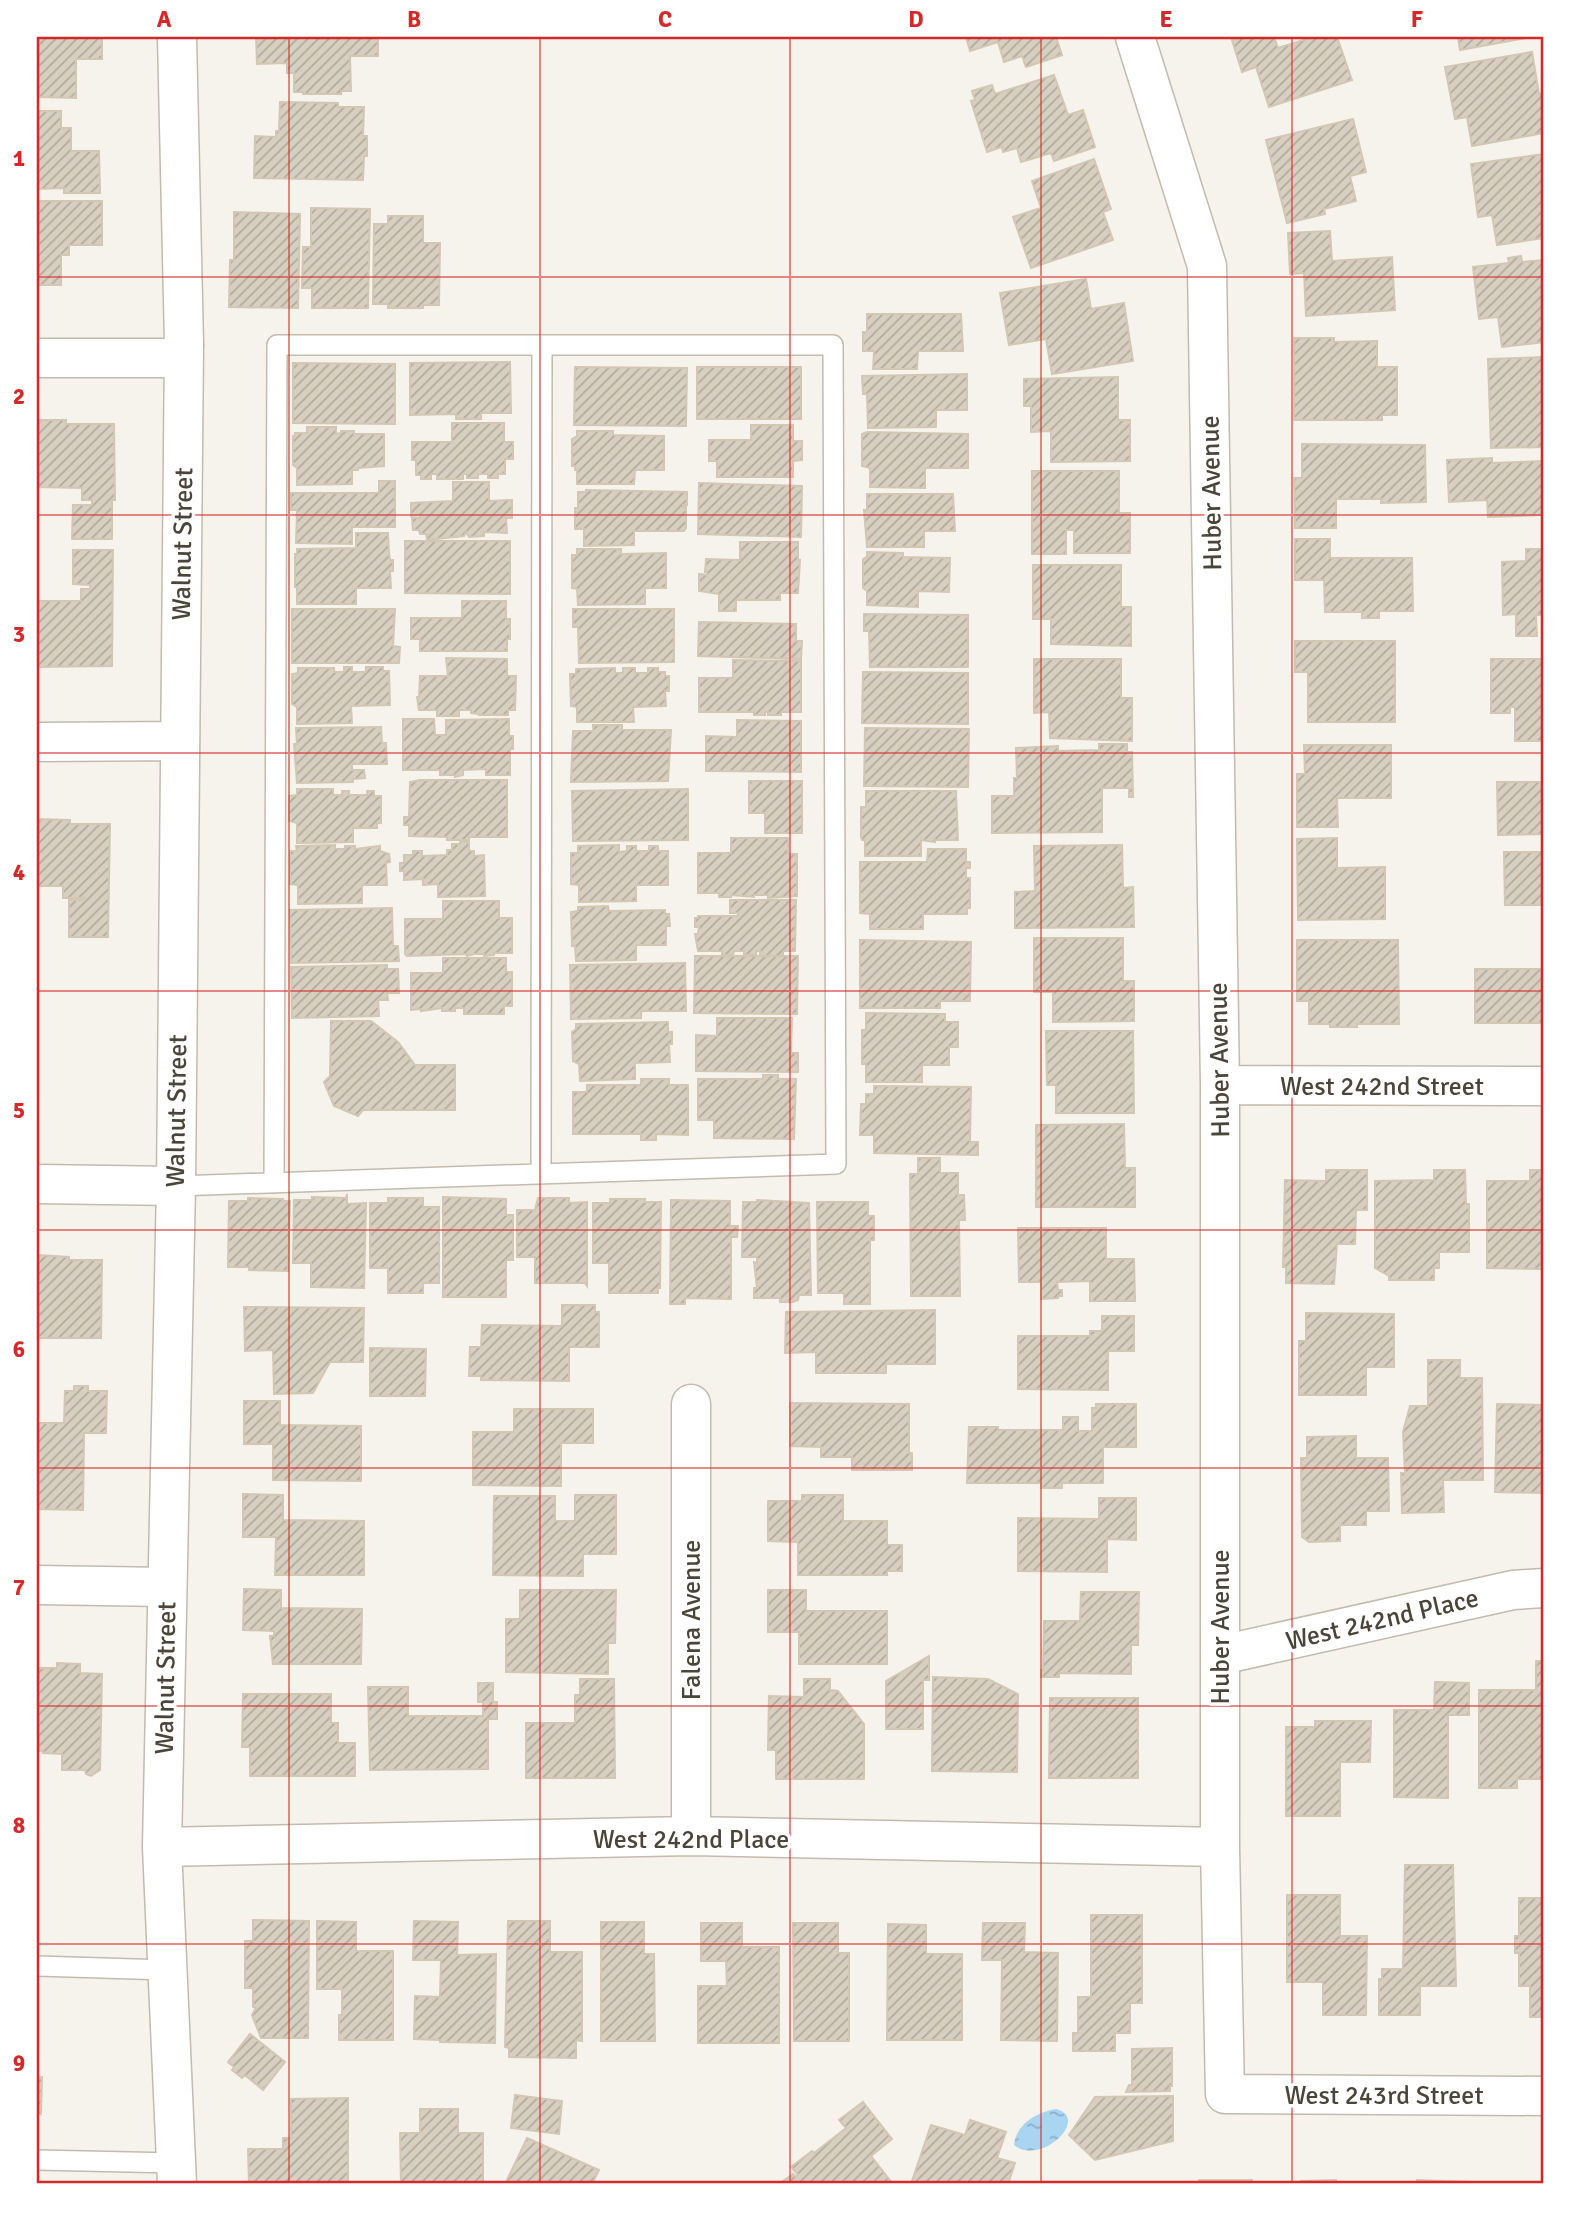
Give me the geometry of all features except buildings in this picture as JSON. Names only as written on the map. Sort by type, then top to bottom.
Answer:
[{"type":"street","name":"Walnut Street","points":[[176,2174],[162,1847],[176,1186],[184,351],[177,37]]},
{"type":"street","name":"Huber Avenue","points":[[1135,37],[1207,266],[1220,1085],[1220,1847],[1225,2094]]},
{"type":"street","points":[[37,358],[184,351]]},
{"type":"street","points":[[37,742],[180,741]]},
{"type":"street","name":"West 242nd Street","points":[[1220,1085],[1544,1086]]},
{"type":"street","points":[[37,1184],[176,1186]]},
{"type":"street","name":"Falena Avenue","points":[[691,1404],[691,1836]]},
{"type":"street","points":[[37,1585],[167,1587]]},
{"type":"street","name":"West 242nd Place","points":[[1221,1655],[1513,1590],[1544,1588]]},
{"type":"street","name":"West 242nd Place","points":[[162,1847],[691,1836],[1220,1847]]},
{"type":"street","name":"West 243rd Street","points":[[1225,2094],[1544,2096]]},
{"type":"lane","points":[[176,1186],[274,1183],[836,1164],[833,345],[277,345],[274,1183]]},
{"type":"lane","points":[[541,1174],[542,345]]},
{"type":"lane","points":[[37,1966],[167,1970]]},
{"type":"lane","points":[[37,2160],[176,2174]]},
{"type":"water","points":[[1056,2109],[1065,2114],[1068,2122],[1058,2139],[1037,2150],[1025,2150],[1014,2145],[1023,2125],[1042,2113]]}]
